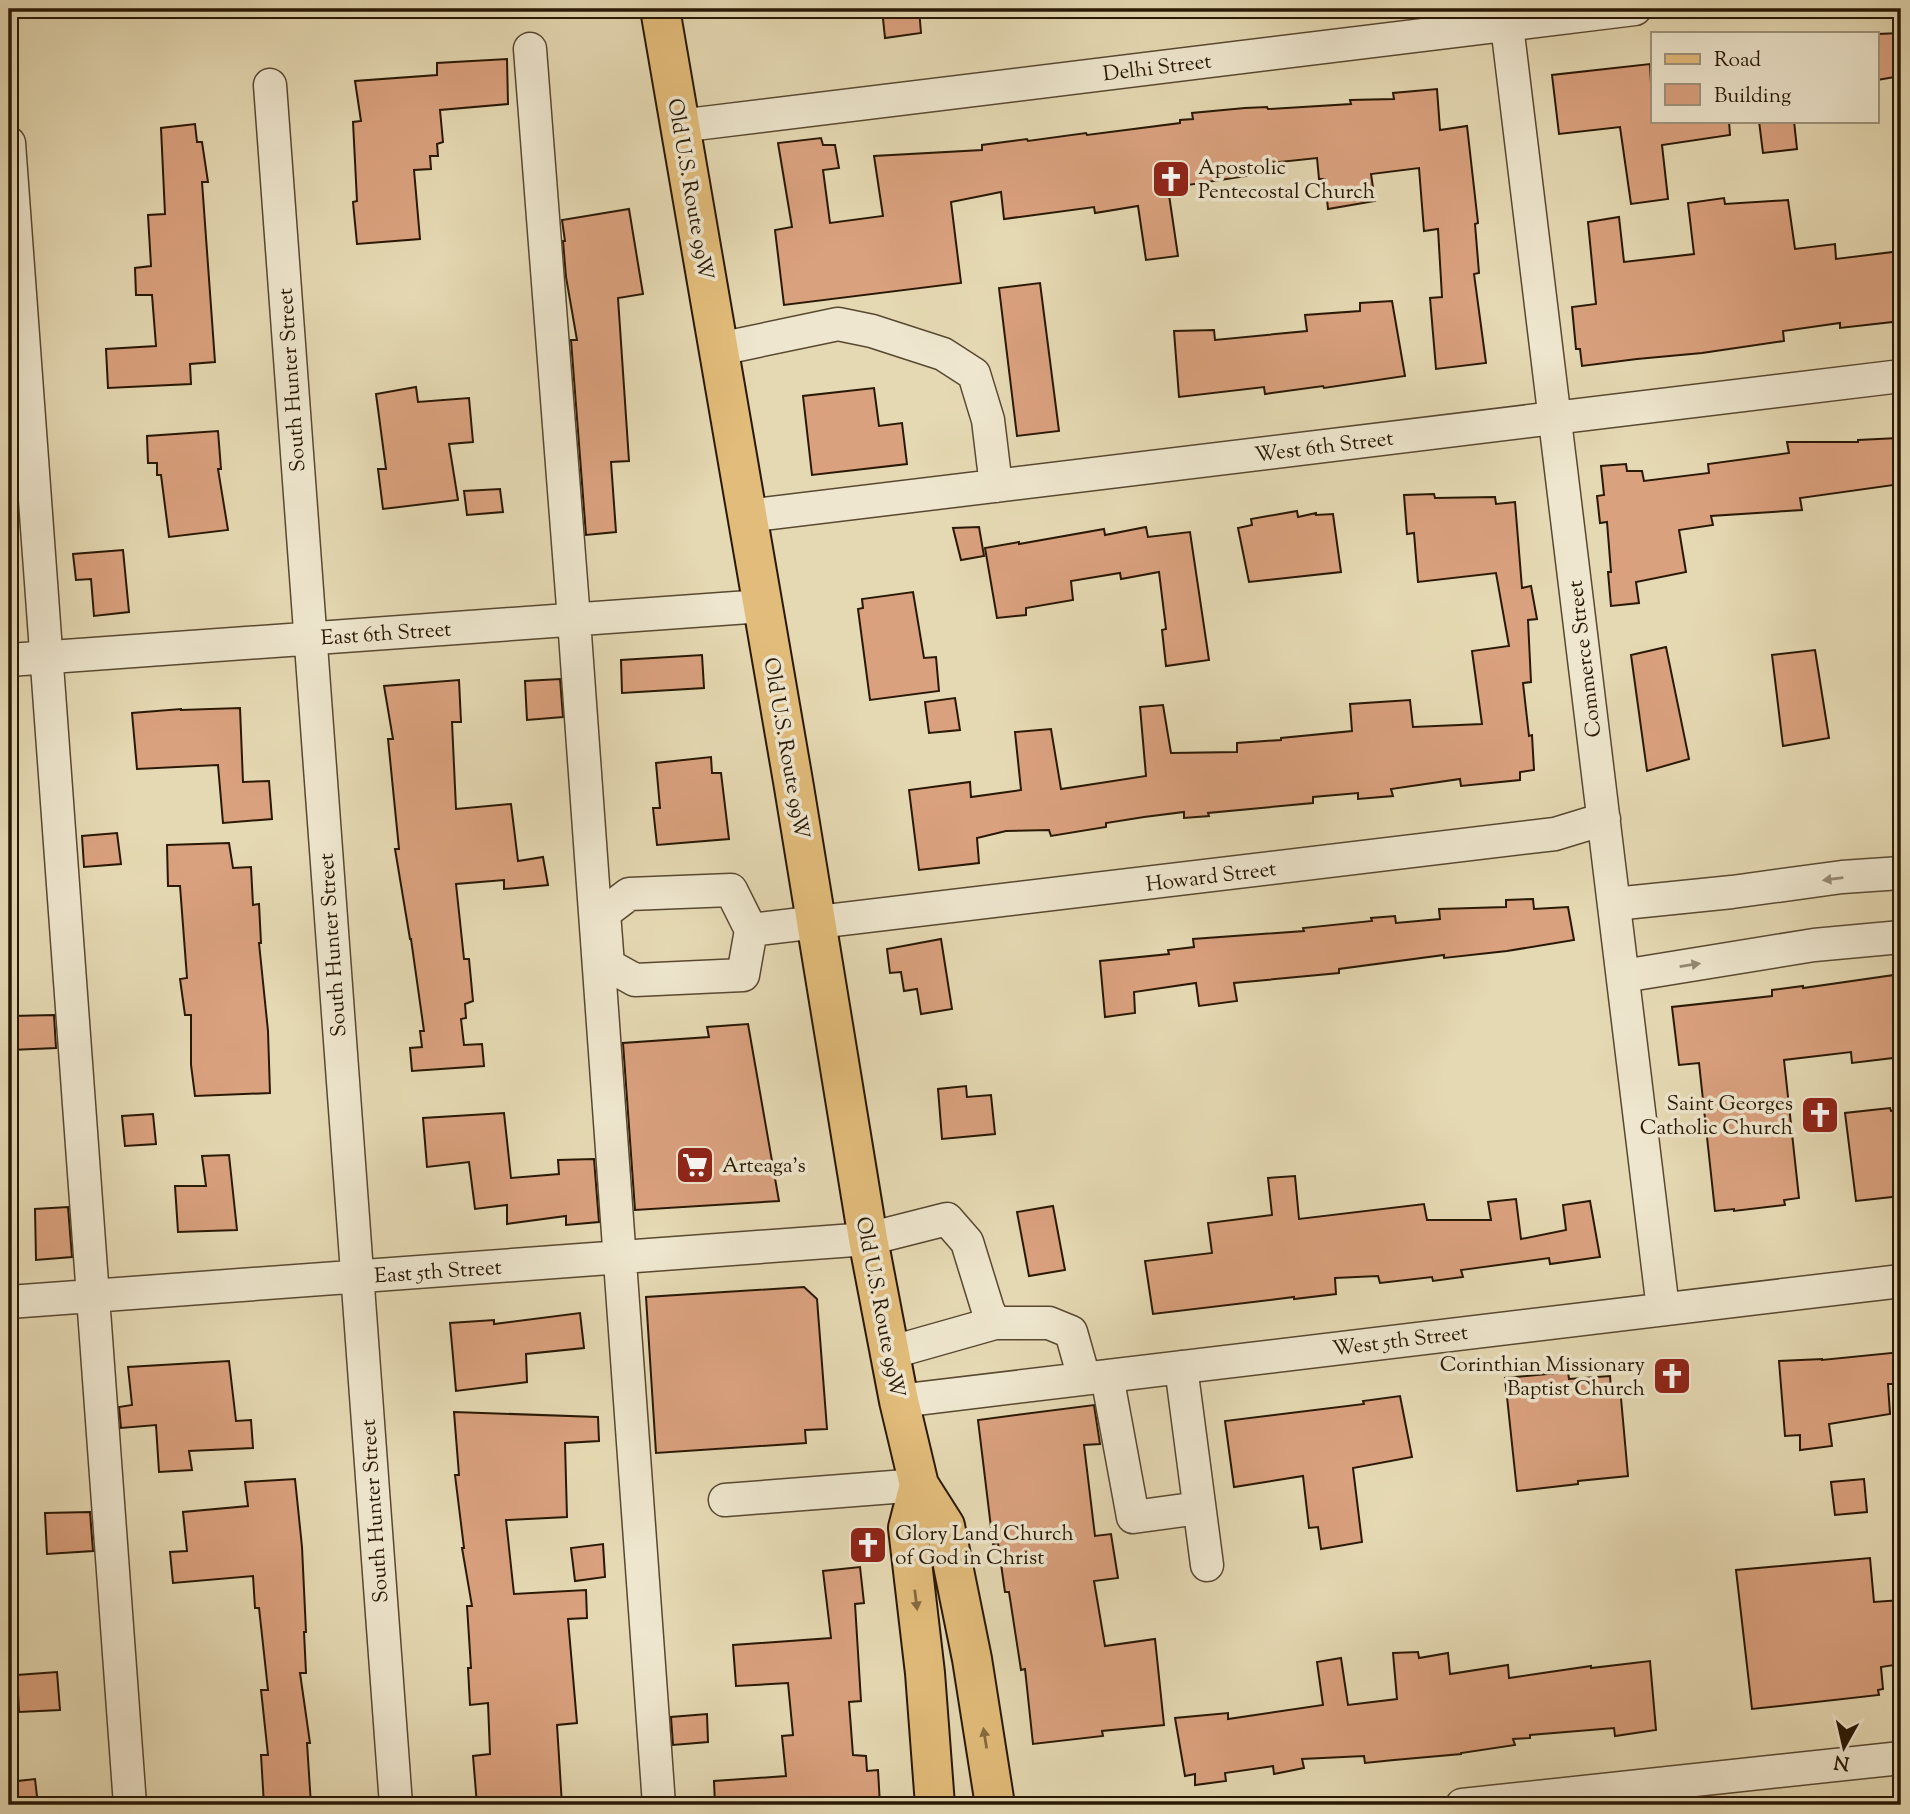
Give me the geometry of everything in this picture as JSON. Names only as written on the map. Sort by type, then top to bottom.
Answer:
[{"type":"main road","name":"Old U.S. Route 99W","points":[[660,9],[889,1353],[919,1485],[945,1526],[972,1659],[995,1805]]},
{"type":"main road","name":"Old U.S. Route 99W","points":[[919,1485],[908,1528],[925,1673],[935,1805]]},
{"type":"street","name":"Delhi Street","points":[[679,126],[1506,17],[1635,9]]},
{"type":"street","name":"Commerce Street","points":[[1506,17],[1663,1309]]},
{"type":"street","points":[[530,49],[659,1805]]},
{"type":"street","name":"South Hunter Street","points":[[270,85],[396,1805]]},
{"type":"street","points":[[9,143],[130,1805]]},
{"type":"street","points":[[719,349],[838,324],[872,331],[943,354],[974,374],[988,420],[996,486]]},
{"type":"street","name":"West 6th Street","points":[[747,516],[1901,376]]},
{"type":"street","name":"East 6th Street","points":[[9,660],[763,606]]},
{"type":"street","name":"Howard Street","points":[[751,930],[1555,835],[1604,819]]},
{"type":"street","points":[[1614,904],[1842,877],[1901,873]]},
{"type":"street","points":[[731,890],[751,930],[743,975],[635,980],[608,965],[604,913],[629,894],[731,890]]},
{"type":"street","points":[[1623,976],[1814,945],[1901,937]]},
{"type":"street","name":"East 5th Street","points":[[9,1302],[868,1239],[947,1219],[967,1242],[988,1310],[995,1323]]},
{"type":"street","name":"West 5th Street","points":[[899,1401],[1901,1281]]},
{"type":"street","points":[[889,1353],[995,1323],[1049,1323],[1071,1332],[1096,1377],[1133,1517],[1199,1508]]},
{"type":"street","points":[[1181,1367],[1207,1565]]},
{"type":"street","points":[[725,1500],[919,1485]]},
{"type":"street","points":[[1462,1805],[1725,1791],[1901,1758]]},
{"type":"building","points":[[882,9],[919,9],[921,33],[885,38]]},
{"type":"building","points":[[1901,33],[1901,76],[1878,80],[1878,34]]},
{"type":"building","points":[[507,59],[508,104],[440,110],[443,142],[437,144],[438,156],[430,156],[431,169],[414,170],[420,239],[357,244],[353,202],[357,201],[353,122],[361,121],[355,81],[437,75],[437,63]]},
{"type":"building","points":[[1650,64],[1651,122],[1729,122],[1730,135],[1662,145],[1668,199],[1631,204],[1620,127],[1559,134],[1552,75]]},
{"type":"building","points":[[1437,89],[1440,130],[1467,126],[1478,223],[1475,224],[1479,273],[1474,274],[1486,363],[1436,369],[1430,298],[1442,297],[1438,229],[1424,231],[1419,168],[1371,174],[1375,201],[1328,209],[1325,179],[1319,179],[1317,158],[1252,165],[1253,175],[1168,188],[1178,256],[1146,260],[1138,206],[1095,213],[1094,207],[1004,219],[1001,192],[951,202],[961,283],[784,305],[775,230],[792,227],[778,143],[821,138],[823,145],[835,145],[839,168],[823,170],[830,223],[883,216],[874,156],[982,150],[982,145],[1180,123],[1180,120],[1193,119],[1192,113],[1351,104],[1350,100],[1394,99],[1393,93]]},
{"type":"building","points":[[1759,122],[1794,122],[1797,149],[1763,153]]},
{"type":"building","points":[[195,124],[197,142],[202,142],[208,182],[202,182],[215,362],[190,364],[191,384],[108,388],[106,349],[156,346],[152,295],[136,295],[135,268],[151,266],[148,215],[165,214],[161,128]]},
{"type":"building","points":[[1724,198],[1725,204],[1788,200],[1795,249],[1835,244],[1836,259],[1901,251],[1901,321],[1840,328],[1840,323],[1783,331],[1784,341],[1582,366],[1580,349],[1576,349],[1572,307],[1596,304],[1588,222],[1619,217],[1624,262],[1694,254],[1688,203]]},
{"type":"building","points":[[629,209],[643,294],[618,298],[629,461],[611,462],[616,532],[586,535],[571,340],[577,340],[566,277],[562,220]]},
{"type":"building","points":[[1040,283],[1059,431],[1017,436],[999,288]]},
{"type":"building","points":[[1392,301],[1405,376],[1265,394],[1264,387],[1179,397],[1174,331],[1214,330],[1215,340],[1307,331],[1305,315],[1360,311],[1360,303]]},
{"type":"building","points":[[416,387],[418,402],[469,398],[473,442],[449,444],[458,500],[383,509],[378,469],[386,469],[376,394]]},
{"type":"building","points":[[874,388],[879,426],[902,423],[907,464],[812,475],[803,396]]},
{"type":"building","points":[[218,431],[221,469],[218,469],[228,530],[169,537],[161,475],[157,475],[157,463],[148,463],[147,436]]},
{"type":"building","points":[[1898,438],[1901,484],[1800,498],[1802,510],[1711,516],[1713,525],[1679,530],[1686,572],[1636,582],[1639,603],[1611,606],[1607,522],[1600,523],[1597,496],[1604,495],[1601,466],[1626,464],[1627,471],[1642,471],[1644,481],[1709,473],[1708,464],[1789,453],[1787,442],[1858,442]]},
{"type":"building","points":[[500,489],[503,512],[467,515],[464,491]]},
{"type":"building","points":[[1434,494],[1435,498],[1495,497],[1496,504],[1515,502],[1522,588],[1531,586],[1537,619],[1528,620],[1531,682],[1523,683],[1529,736],[1532,735],[1534,770],[1520,772],[1520,780],[1461,786],[1460,779],[1391,789],[1393,796],[1358,799],[1358,793],[1313,797],[1313,803],[1208,813],[1209,816],[1184,818],[1184,812],[1106,823],[1106,827],[1051,836],[1049,830],[1006,831],[977,838],[979,863],[919,870],[909,790],[970,782],[971,797],[1021,790],[1015,732],[1051,729],[1061,789],[1146,776],[1140,707],[1163,705],[1171,753],[1237,752],[1237,743],[1352,731],[1350,704],[1410,700],[1413,727],[1482,724],[1472,651],[1509,646],[1496,573],[1418,582],[1414,533],[1407,534],[1404,495]]},
{"type":"building","points":[[1297,511],[1298,517],[1316,513],[1333,514],[1341,572],[1249,582],[1238,528],[1252,525],[1251,519]]},
{"type":"building","points":[[979,527],[984,556],[961,560],[953,528]]},
{"type":"building","points":[[1146,527],[1148,537],[1190,532],[1209,660],[1166,666],[1162,630],[1166,629],[1159,572],[1121,579],[1120,573],[1071,581],[1073,600],[1026,608],[1026,615],[997,618],[985,548],[1104,529],[1105,535]]},
{"type":"building","points":[[123,550],[129,612],[94,616],[91,579],[76,580],[73,554]]},
{"type":"building","points":[[913,592],[924,658],[936,657],[939,691],[870,700],[858,609],[863,608],[862,599]]},
{"type":"building","points":[[1666,647],[1689,759],[1647,771],[1631,655]]},
{"type":"building","points":[[1815,650],[1829,738],[1783,746],[1772,655]]},
{"type":"building","points":[[702,655],[704,688],[622,693],[621,660]]},
{"type":"building","points":[[560,679],[563,717],[527,720],[525,681]]},
{"type":"building","points":[[459,680],[461,722],[452,722],[456,809],[511,804],[518,861],[543,857],[548,885],[504,889],[504,880],[456,884],[464,959],[469,959],[473,1001],[465,1004],[466,1018],[461,1019],[464,1045],[482,1044],[484,1066],[412,1071],[410,1048],[422,1047],[420,1031],[424,1031],[395,849],[399,849],[388,739],[393,739],[384,686]]},
{"type":"building","points":[[955,698],[960,730],[929,733],[925,702]]},
{"type":"building","points":[[240,708],[243,782],[269,781],[272,819],[223,823],[218,765],[137,769],[132,713]]},
{"type":"building","points":[[711,757],[712,773],[721,773],[729,839],[657,845],[653,808],[660,808],[656,763]]},
{"type":"building","points":[[117,833],[121,864],[84,867],[82,836]]},
{"type":"building","points":[[229,843],[233,868],[251,867],[253,905],[259,904],[259,943],[268,1031],[270,1093],[195,1096],[191,1065],[191,1015],[185,1015],[180,979],[187,978],[180,886],[168,886],[167,845]]},
{"type":"building","points":[[1533,899],[1534,909],[1568,907],[1574,940],[1507,951],[1444,958],[1444,955],[1339,969],[1339,973],[1234,983],[1237,1001],[1199,1006],[1196,983],[1134,992],[1135,1013],[1105,1017],[1100,961],[1169,954],[1168,950],[1194,947],[1193,939],[1304,931],[1303,928],[1395,916],[1396,923],[1440,919],[1439,909],[1506,907],[1506,900]]},
{"type":"building","points":[[941,939],[952,1009],[921,1014],[917,989],[904,991],[901,972],[890,973],[887,949]]},
{"type":"building","points":[[1901,974],[1901,1057],[1852,1063],[1851,1052],[1784,1060],[1799,1198],[1784,1200],[1785,1205],[1715,1211],[1699,1063],[1679,1065],[1672,1007],[1772,996],[1772,990]]},
{"type":"building","points":[[54,1015],[56,1048],[11,1050],[11,1016]]},
{"type":"building","points":[[748,1024],[779,1201],[635,1210],[623,1043],[709,1037],[707,1027]]},
{"type":"building","points":[[966,1086],[967,1097],[991,1095],[995,1134],[942,1139],[938,1089]]},
{"type":"building","points":[[1890,1108],[1891,1111],[1901,1110],[1901,1196],[1856,1201],[1845,1113]]},
{"type":"building","points":[[504,1113],[511,1178],[559,1174],[558,1160],[594,1159],[599,1222],[566,1225],[566,1216],[507,1224],[507,1205],[475,1209],[469,1162],[427,1167],[423,1118]]},
{"type":"building","points":[[153,1114],[156,1144],[125,1146],[122,1116]]},
{"type":"building","points":[[229,1155],[237,1230],[178,1232],[175,1186],[206,1186],[202,1156]]},
{"type":"building","points":[[1295,1176],[1299,1219],[1424,1204],[1427,1220],[1491,1220],[1488,1202],[1516,1199],[1521,1239],[1566,1230],[1563,1205],[1590,1201],[1600,1257],[1550,1264],[1549,1258],[1461,1270],[1463,1277],[1433,1281],[1432,1277],[1380,1283],[1378,1276],[1335,1278],[1336,1294],[1153,1314],[1145,1261],[1212,1253],[1208,1223],[1272,1215],[1268,1178]]},
{"type":"building","points":[[1053,1206],[1065,1270],[1029,1276],[1017,1212]]},
{"type":"building","points":[[68,1207],[72,1257],[36,1260],[35,1209]]},
{"type":"building","points":[[804,1287],[817,1299],[827,1429],[805,1430],[806,1443],[656,1453],[646,1297]]},
{"type":"building","points":[[580,1313],[584,1348],[526,1354],[527,1382],[456,1391],[450,1323],[494,1320],[494,1324]]},
{"type":"building","points":[[1901,1352],[1901,1384],[1888,1384],[1890,1414],[1829,1424],[1832,1446],[1800,1450],[1800,1435],[1785,1436],[1779,1361],[1822,1360]]},
{"type":"building","points":[[229,1361],[236,1421],[251,1420],[253,1448],[189,1451],[192,1470],[159,1472],[156,1425],[121,1428],[119,1407],[132,1405],[128,1367]]},
{"type":"building","points":[[1568,1372],[1569,1379],[1610,1376],[1611,1388],[1620,1387],[1628,1476],[1517,1491],[1505,1378]]},
{"type":"building","points":[[1400,1396],[1412,1457],[1353,1468],[1362,1542],[1321,1549],[1318,1527],[1309,1528],[1303,1476],[1234,1487],[1225,1421],[1364,1404],[1363,1401]]},
{"type":"building","points":[[1094,1405],[1100,1444],[1084,1445],[1095,1536],[1111,1534],[1118,1578],[1094,1581],[1105,1646],[1155,1639],[1164,1725],[1102,1731],[1103,1736],[1033,1744],[1025,1669],[1021,1670],[998,1543],[993,1544],[978,1420]]},
{"type":"building","points":[[454,1412],[598,1417],[599,1441],[565,1443],[567,1517],[506,1520],[514,1594],[586,1590],[587,1618],[568,1619],[577,1723],[557,1725],[562,1805],[477,1805],[473,1756],[490,1754],[488,1703],[470,1705],[468,1668],[471,1668],[467,1606],[472,1606],[462,1548],[455,1475],[459,1475]]},
{"type":"building","points":[[295,1479],[302,1547],[306,1632],[306,1673],[300,1673],[310,1743],[307,1743],[311,1805],[264,1805],[261,1755],[268,1755],[261,1690],[268,1690],[259,1608],[255,1608],[253,1576],[173,1583],[170,1552],[187,1551],[183,1512],[248,1506],[245,1482]]},
{"type":"building","points":[[1864,1479],[1867,1512],[1835,1515],[1831,1482]]},
{"type":"building","points":[[90,1512],[93,1551],[47,1554],[45,1513]]},
{"type":"building","points":[[603,1544],[605,1577],[575,1581],[571,1548]]},
{"type":"building","points":[[1870,1558],[1874,1602],[1901,1600],[1901,1664],[1881,1667],[1883,1689],[1878,1690],[1879,1695],[1752,1709],[1736,1570]]},
{"type":"building","points":[[860,1567],[864,1603],[855,1604],[861,1701],[849,1702],[853,1755],[866,1756],[867,1771],[878,1770],[880,1805],[715,1805],[714,1781],[786,1776],[782,1736],[793,1735],[788,1683],[736,1686],[733,1645],[831,1638],[823,1571]]},
{"type":"building","points":[[1418,1652],[1419,1658],[1448,1653],[1450,1674],[1508,1665],[1509,1678],[1650,1661],[1656,1730],[1615,1736],[1614,1728],[1530,1735],[1530,1738],[1513,1739],[1515,1745],[1461,1754],[1365,1763],[1364,1756],[1302,1759],[1304,1768],[1274,1774],[1273,1766],[1225,1773],[1226,1781],[1195,1785],[1195,1774],[1185,1776],[1175,1718],[1228,1713],[1228,1719],[1323,1705],[1317,1662],[1341,1658],[1348,1705],[1397,1699],[1393,1653]]},
{"type":"building","points":[[57,1672],[60,1710],[19,1712],[17,1675]]},
{"type":"building","points":[[707,1714],[708,1742],[673,1745],[671,1717]]},
{"type":"building","points":[[35,1779],[38,1805],[9,1805],[9,1782]]},
{"type":"place","name":"Apostolic Pentecostal Church","points":[[1171,179]]},
{"type":"place","name":"Saint Georges Catholic Church","points":[[1820,1115]]},
{"type":"place","name":"Arteaga's","points":[[695,1165]]},
{"type":"place","name":"Corinthian Missionary Baptist Church","points":[[1672,1376]]},
{"type":"place","name":"Glory Land Church of God in Christ","points":[[868,1545]]}]
